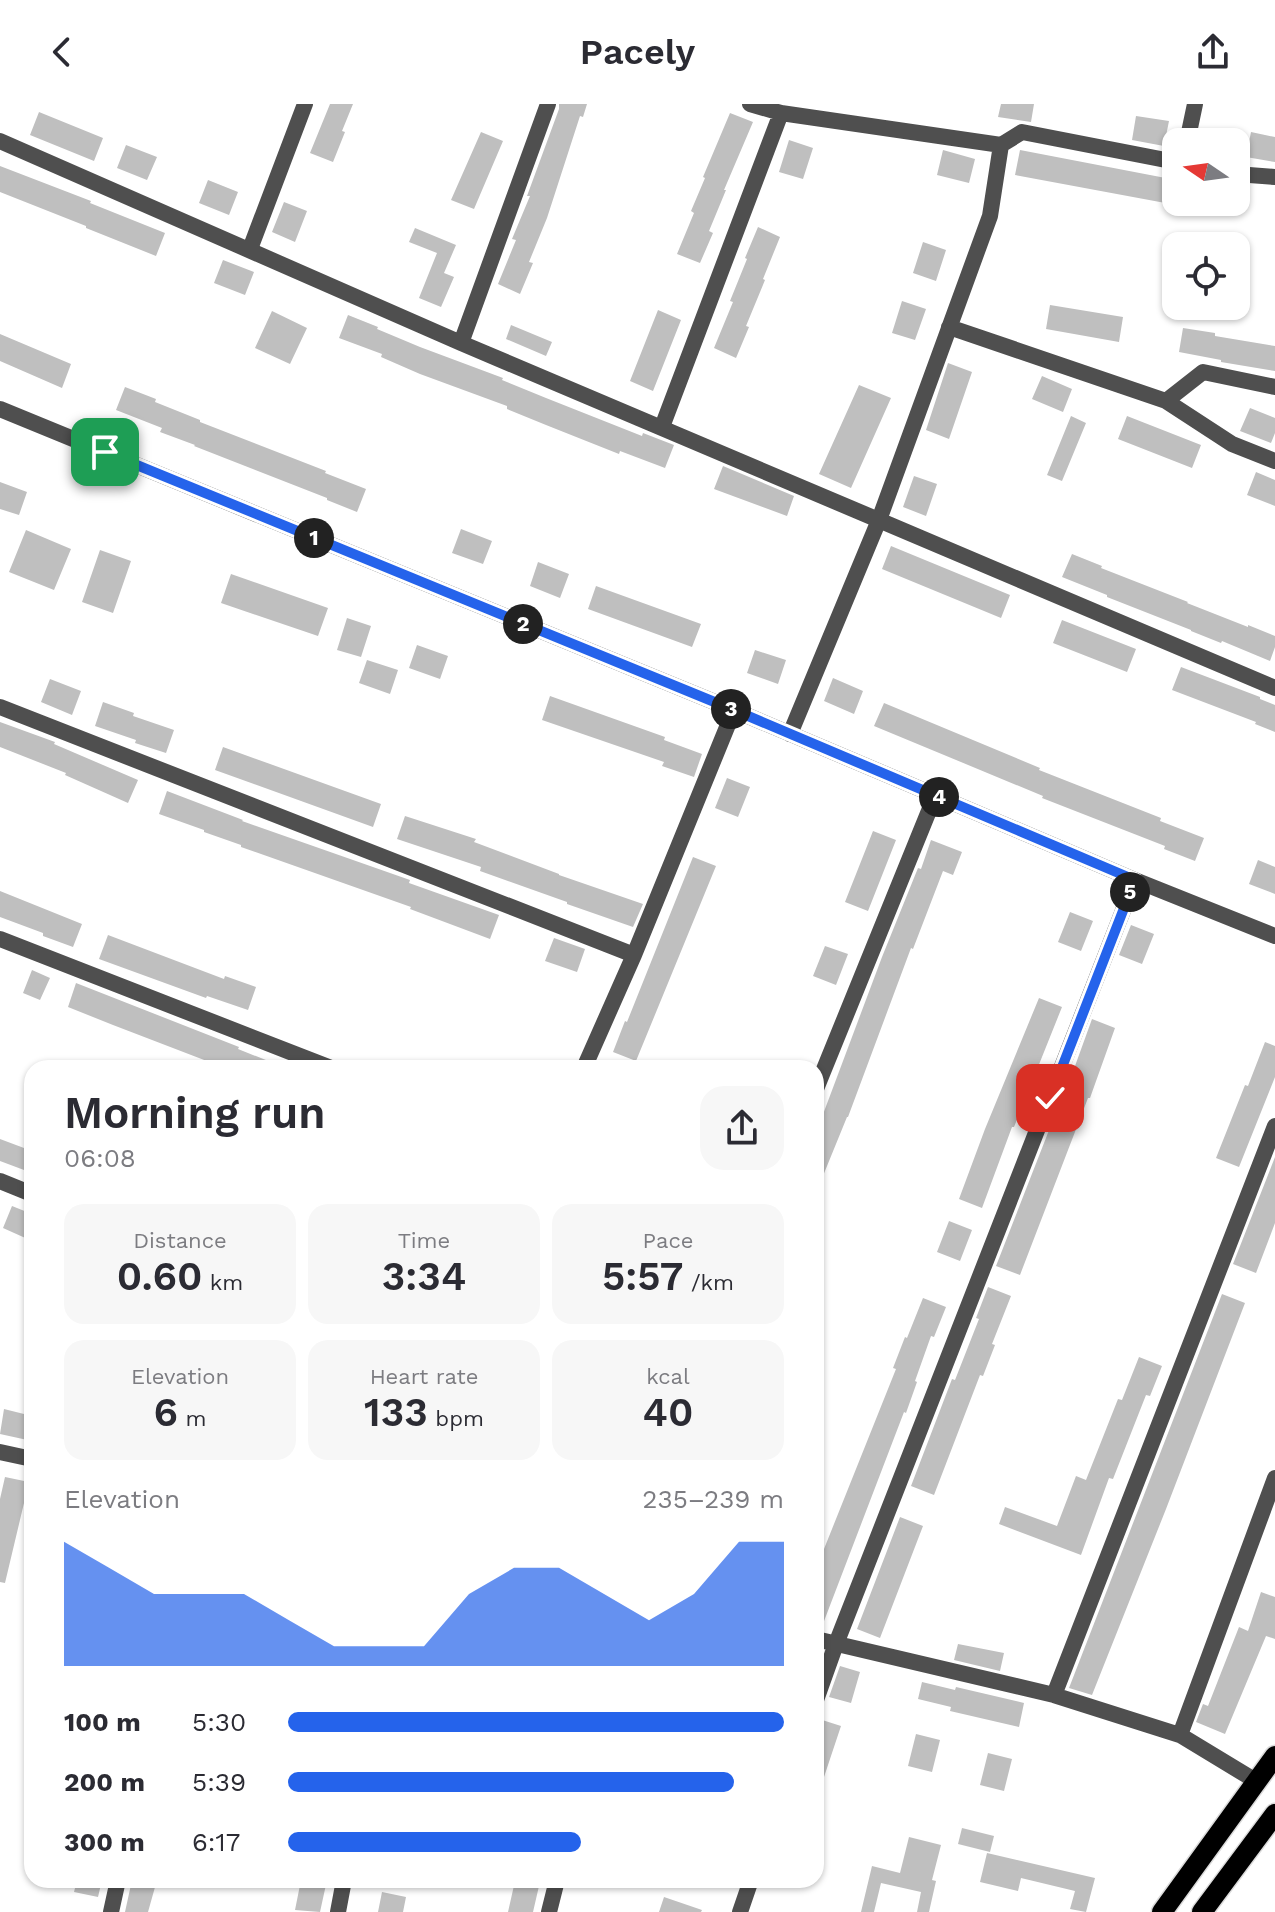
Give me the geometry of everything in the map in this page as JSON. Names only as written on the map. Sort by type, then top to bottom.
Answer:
[{"type":"main road","points":[[1162,1912],[1275,1756]]},
{"type":"main road","points":[[1202,1912],[1275,1814]]},
{"type":"street","points":[[250,249],[305,104]]},
{"type":"street","points":[[461,343],[548,104]]},
{"type":"street","points":[[750,104],[781,113],[1001,145],[1022,132],[1162,159]]},
{"type":"street","points":[[1190,128],[1195,104]]},
{"type":"street","points":[[662,427],[781,113]]},
{"type":"street","points":[[0,141],[461,343],[1275,688]]},
{"type":"street","points":[[790,734],[879,520],[990,216],[1001,145]]},
{"type":"street","points":[[1250,175],[1275,177]]},
{"type":"street","points":[[949,327],[1166,401],[1232,444],[1275,461]]},
{"type":"street","points":[[1166,401],[1203,372],[1275,387]]},
{"type":"street","points":[[0,409],[1275,936]]},
{"type":"street","points":[[0,707],[634,955]]},
{"type":"street","points":[[588,1060],[734,710]]},
{"type":"street","points":[[824,1069],[935,796]]},
{"type":"street","points":[[824,1678],[1135,880]]},
{"type":"street","points":[[0,939],[310,1060]]},
{"type":"street","points":[[1054,1695],[1275,1126]]},
{"type":"street","points":[[0,1181],[24,1191]]},
{"type":"street","points":[[0,1452],[24,1457]]},
{"type":"street","points":[[1180,1735],[1275,1478]]},
{"type":"street","points":[[824,1641],[1054,1695],[1180,1735],[1256,1781]]},
{"type":"street","points":[[111,1912],[116,1888]]},
{"type":"street","points":[[338,1912],[342,1888]]},
{"type":"street","points":[[549,1912],[555,1888]]},
{"type":"street","points":[[740,1912],[748,1888]]},
{"type":"building","points":[[330,104],[353,104],[333,162],[310,153]]},
{"type":"building","points":[[559,104],[587,104],[583,117],[580,116],[547,218],[529,262],[533,263],[520,294],[498,284],[516,240],[512,239],[530,196],[527,196]]},
{"type":"building","points":[[1001,104],[1034,104],[1031,122],[998,117]]},
{"type":"building","points":[[39,112],[103,138],[94,161],[30,135]]},
{"type":"building","points":[[730,113],[753,122],[724,190],[709,231],[713,233],[700,263],[677,254],[694,213],[691,211],[703,177]]},
{"type":"building","points":[[1136,116],[1169,121],[1168,128],[1162,128],[1162,146],[1132,140]]},
{"type":"building","points":[[481,132],[503,141],[474,209],[451,200]]},
{"type":"building","points":[[1251,132],[1275,137],[1275,162],[1250,158]]},
{"type":"building","points":[[789,140],[813,148],[803,179],[779,172]]},
{"type":"building","points":[[126,145],[157,157],[147,180],[117,168]]},
{"type":"building","points":[[943,150],[975,159],[969,183],[937,175]]},
{"type":"building","points":[[1020,150],[1162,177],[1162,202],[1015,175]]},
{"type":"building","points":[[0,166],[165,233],[156,256],[0,192]]},
{"type":"building","points":[[208,180],[238,192],[229,215],[199,203]]},
{"type":"building","points":[[284,202],[307,211],[295,242],[272,232]]},
{"type":"building","points":[[758,227],[780,237],[736,358],[714,348]]},
{"type":"building","points":[[415,228],[456,245],[444,273],[454,277],[441,307],[419,298],[437,253],[409,242]]},
{"type":"building","points":[[923,242],[946,250],[936,281],[913,273]]},
{"type":"building","points":[[223,260],[254,272],[245,295],[214,283]]},
{"type":"building","points":[[902,301],[926,309],[915,340],[892,333]]},
{"type":"building","points":[[1050,305],[1123,317],[1119,342],[1046,329]]},
{"type":"building","points":[[658,310],[681,320],[653,391],[630,381]]},
{"type":"building","points":[[272,311],[307,328],[290,364],[255,348]]},
{"type":"building","points":[[348,315],[546,398],[642,436],[643,433],[674,445],[665,468],[620,451],[619,454],[546,425],[507,409],[507,406],[420,374],[381,357],[382,354],[339,338]]},
{"type":"building","points":[[511,325],[552,342],[546,356],[506,339]]},
{"type":"building","points":[[1183,328],[1275,346],[1275,371],[1179,352]]},
{"type":"building","points":[[0,334],[71,364],[62,388],[0,361]]},
{"type":"building","points":[[948,363],[972,372],[949,439],[926,430]]},
{"type":"building","points":[[1042,376],[1072,389],[1063,412],[1032,399]]},
{"type":"building","points":[[859,385],[891,398],[851,488],[819,474]]},
{"type":"building","points":[[125,387],[200,422],[366,489],[357,512],[160,432],[162,428],[116,410]]},
{"type":"building","points":[[1250,408],[1275,418],[1271,443],[1240,431]]},
{"type":"building","points":[[1071,416],[1086,423],[1062,481],[1047,475]]},
{"type":"building","points":[[1127,416],[1201,445],[1192,468],[1118,439]]},
{"type":"building","points":[[723,466],[794,496],[787,516],[714,489]]},
{"type":"building","points":[[1256,472],[1275,480],[1275,506],[1247,495]]},
{"type":"building","points":[[914,476],[937,484],[926,516],[903,507]]},
{"type":"building","points":[[0,482],[27,492],[19,515],[0,509]]},
{"type":"building","points":[[461,529],[492,541],[483,564],[452,553]]},
{"type":"building","points":[[26,530],[71,549],[54,590],[9,572]]},
{"type":"building","points":[[891,546],[1010,595],[1001,618],[882,569]]},
{"type":"building","points":[[100,550],[131,561],[113,613],[82,602]]},
{"type":"building","points":[[1072,554],[1275,636],[1270,661],[1062,577]]},
{"type":"building","points":[[538,562],[569,574],[560,598],[530,586]]},
{"type":"building","points":[[231,574],[328,608],[318,636],[221,603]]},
{"type":"building","points":[[596,586],[701,624],[692,647],[588,609]]},
{"type":"building","points":[[347,618],[371,626],[361,657],[337,650]]},
{"type":"building","points":[[1062,620],[1136,649],[1127,672],[1053,643]]},
{"type":"building","points":[[417,645],[448,656],[440,679],[409,668]]},
{"type":"building","points":[[755,650],[786,660],[778,684],[747,673]]},
{"type":"building","points":[[367,660],[398,670],[390,694],[359,683]]},
{"type":"building","points":[[1181,667],[1275,705],[1275,732],[1172,690]]},
{"type":"building","points":[[833,678],[863,691],[854,714],[824,701]]},
{"type":"building","points":[[50,679],[81,691],[72,715],[41,702]]},
{"type":"building","points":[[550,696],[665,737],[664,740],[702,754],[694,777],[662,766],[664,762],[542,720]]},
{"type":"building","points":[[103,702],[174,730],[166,753],[95,726]]},
{"type":"building","points":[[884,703],[1204,838],[1195,861],[874,726]]},
{"type":"building","points":[[0,722],[55,742],[138,780],[128,803],[66,773],[0,747]]},
{"type":"building","points":[[223,747],[381,804],[373,827],[215,770]]},
{"type":"building","points":[[727,778],[750,787],[738,817],[715,808]]},
{"type":"building","points":[[167,791],[499,915],[490,939],[159,814]]},
{"type":"building","points":[[405,816],[476,839],[474,842],[643,904],[633,927],[567,904],[480,871],[481,867],[397,839]]},
{"type":"building","points":[[873,831],[896,840],[868,911],[845,902]]},
{"type":"building","points":[[931,840],[962,852],[953,875],[943,871],[824,1173],[824,1112],[882,957],[918,868],[921,869]]},
{"type":"building","points":[[693,857],[716,866],[636,1060],[613,1052]]},
{"type":"building","points":[[1258,860],[1275,867],[1275,894],[1249,884]]},
{"type":"building","points":[[0,891],[82,924],[73,947],[0,917]]},
{"type":"building","points":[[1070,912],[1093,921],[1081,951],[1058,942]]},
{"type":"building","points":[[1131,925],[1154,934],[1142,964],[1119,955]]},
{"type":"building","points":[[108,935],[224,979],[225,976],[256,987],[248,1010],[99,959]]},
{"type":"building","points":[[554,938],[585,949],[577,972],[545,961]]},
{"type":"building","points":[[825,946],[848,954],[836,985],[813,976]]},
{"type":"building","points":[[32,970],[50,978],[40,1000],[23,993]]},
{"type":"building","points":[[76,983],[266,1060],[204,1060],[68,1007]]},
{"type":"building","points":[[1039,998],[1062,1007],[982,1208],[959,1199]]},
{"type":"building","points":[[1092,1019],[1115,1028],[1020,1275],[996,1266]]},
{"type":"building","points":[[1265,1042],[1275,1046],[1275,1077],[1239,1167],[1216,1158]]},
{"type":"building","points":[[0,1139],[24,1148],[24,1170],[0,1161]]},
{"type":"building","points":[[1275,1157],[1275,1223],[1256,1273],[1233,1264]]},
{"type":"building","points":[[12,1206],[24,1211],[24,1237],[3,1228]]},
{"type":"building","points":[[949,1221],[972,1230],[960,1261],[937,1252]]},
{"type":"building","points":[[988,1287],[1011,1296],[992,1344],[995,1345],[983,1376],[980,1375],[934,1495],[911,1486],[979,1319],[976,1318]]},
{"type":"building","points":[[1222,1294],[1245,1303],[1166,1509],[1092,1695],[1069,1688]]},
{"type":"building","points":[[923,1298],[946,1307],[934,1337],[931,1336],[906,1413],[824,1621],[824,1549]]},
{"type":"building","points":[[1139,1357],[1162,1366],[1150,1396],[1146,1395],[1113,1479],[1109,1478],[1081,1555],[999,1524],[1005,1507],[1057,1526],[1076,1476],[1086,1480],[1118,1399],[1122,1400]]},
{"type":"building","points":[[4,1409],[24,1414],[24,1439],[0,1434]]},
{"type":"building","points":[[5,1477],[24,1481],[24,1503],[5,1583],[0,1582],[0,1499]]},
{"type":"building","points":[[900,1517],[923,1526],[880,1638],[857,1629]]},
{"type":"building","points":[[1261,1592],[1275,1597],[1275,1639],[1266,1636],[1225,1734],[1196,1722],[1203,1704],[1208,1706],[1239,1627],[1248,1631]]},
{"type":"building","points":[[958,1644],[1004,1653],[1000,1671],[954,1660]]},
{"type":"building","points":[[840,1666],[860,1672],[851,1703],[829,1697]]},
{"type":"building","points":[[922,1682],[1024,1703],[1019,1727],[950,1711],[951,1707],[918,1699]]},
{"type":"building","points":[[824,1721],[841,1726],[824,1777]]},
{"type":"building","points":[[916,1734],[940,1740],[932,1772],[908,1766]]},
{"type":"building","points":[[988,1753],[1012,1759],[1004,1791],[980,1785]]},
{"type":"building","points":[[962,1828],[994,1836],[990,1852],[958,1844]]},
{"type":"building","points":[[909,1837],[941,1845],[932,1880],[936,1881],[929,1912],[917,1912],[921,1892],[881,1883],[874,1912],[861,1912],[872,1866],[900,1873]]},
{"type":"building","points":[[987,1853],[1095,1878],[1086,1912],[1070,1909],[1075,1891],[1021,1878],[1018,1891],[980,1882]]},
{"type":"building","points":[[75,1888],[100,1888],[98,1897],[74,1892]]},
{"type":"building","points":[[130,1888],[155,1888],[148,1912],[125,1912]]},
{"type":"building","points":[[299,1888],[325,1888],[320,1912],[295,1910]]},
{"type":"building","points":[[513,1888],[539,1888],[533,1912],[508,1912]]},
{"type":"building","points":[[382,1892],[406,1897],[403,1912],[378,1912]]},
{"type":"building","points":[[664,1897],[702,1910],[659,1912]]},
{"type":"route","points":[[105,452],[734,710],[1135,880],[1050,1098]]}]
